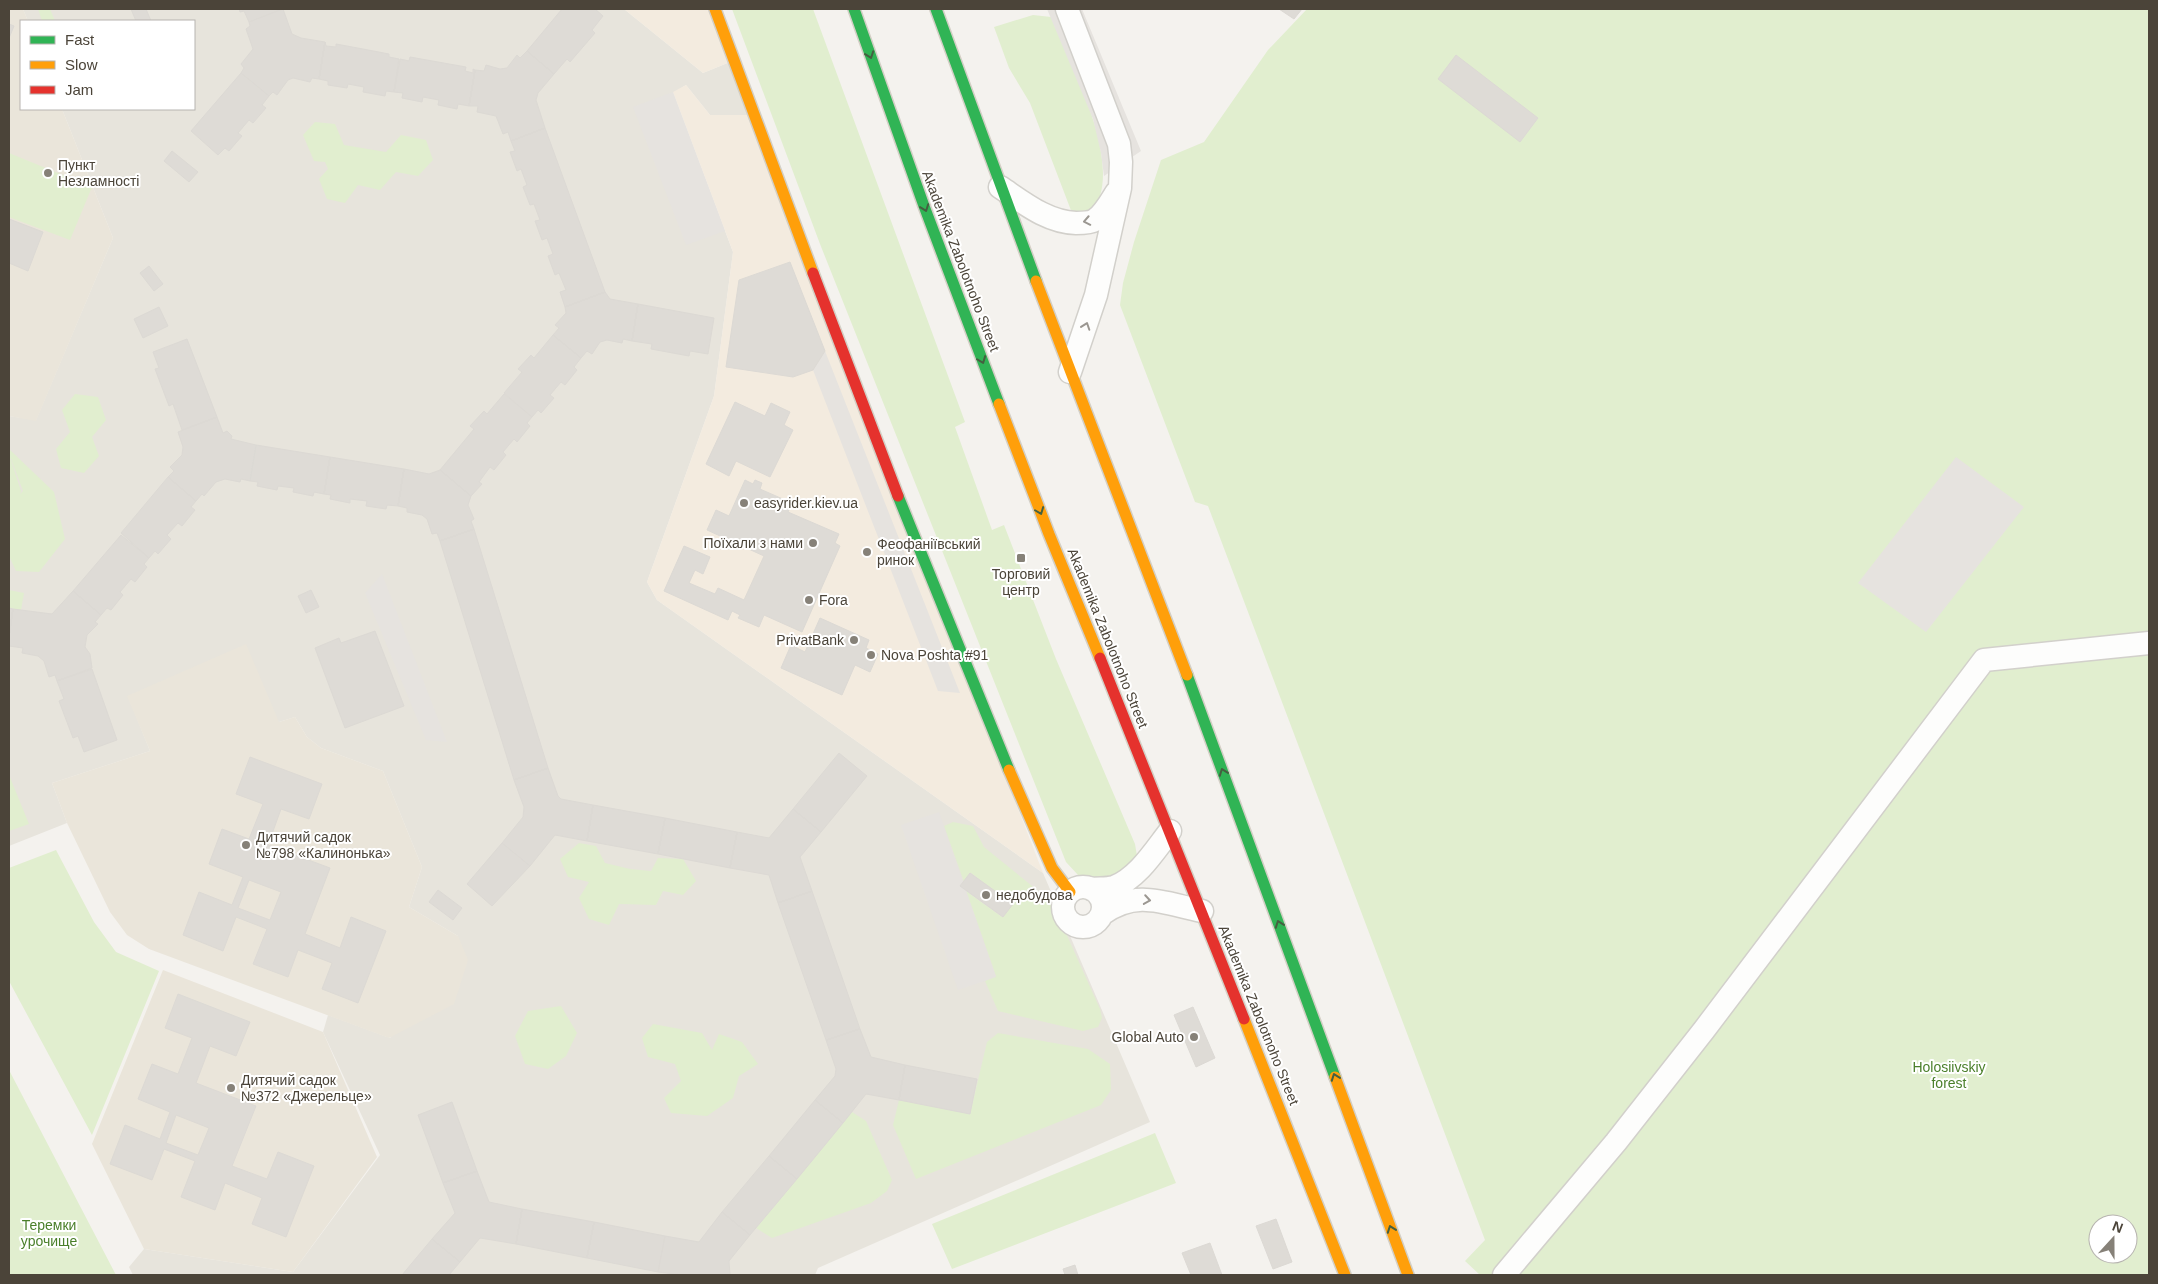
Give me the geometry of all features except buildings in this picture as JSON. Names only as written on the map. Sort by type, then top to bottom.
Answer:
[{"type":"main road","points":[[716,9],[863,409],[1028,817],[1052,868],[1080,890]]},
{"type":"main road","name":"Akademika Zabolotnoho Street","points":[[854,9],[924,206],[1049,534],[1202,911],[1345,1275]]},
{"type":"main road","points":[[936,9],[1000,187],[1185,668],[1408,1275]]},
{"type":"street","points":[[1067,9],[1119,144],[1121,162],[1120,188],[1096,295],[1070,372]]},
{"type":"street","points":[[1000,187],[1041,214],[1060,222],[1083,223],[1094,220],[1110,203],[1120,188]]},
{"type":"street","points":[[1504,1275],[1610,1149],[1704,1030],[1984,660],[2149,642]]},
{"type":"street","points":[[1170,831],[1141,867],[1126,880],[1114,886],[1080,890],[1064,903],[1065,915],[1074,924],[1087,926],[1125,900],[1140,898],[1202,911]]},
{"type":"street","points":[[1080,890],[1099,894],[1102,900],[1102,914]]},
{"type":"shaded area","name":"Пункт Незламності","points":[[9,9],[23,9],[28,20],[20,20],[20,110],[62,110],[113,238],[36,421],[9,416]]},
{"type":"shaded area","points":[[23,9],[624,9],[703,73],[730,62],[748,115],[710,115],[686,85],[673,93],[733,252],[714,396],[647,582],[657,600],[1043,873],[1150,1122],[818,1268],[815,1275],[133,1275],[129,1267],[144,1249],[293,1272],[380,1155],[323,1032],[328,1015],[390,1038],[458,936],[409,907],[422,867],[383,771],[321,748],[307,737],[295,717],[279,722],[128,696],[150,751],[52,783],[67,823],[9,846],[9,416],[36,420],[113,238],[62,110],[195,110],[195,20],[28,20]]},
{"type":"shaded area","points":[[624,9],[709,9],[730,62],[703,73]]},
{"type":"shaded area","points":[[1047,9],[1082,9],[1141,151],[1104,176],[1093,119]]},
{"type":"shaded area","points":[[686,85],[710,115],[748,115],[1043,873],[657,600],[647,582],[714,396],[733,252],[673,92]]},
{"type":"shaded area","points":[[673,92],[725,231],[686,245],[633,107]]},
{"type":"shaded area","points":[[825,351],[960,693],[938,691],[813,370]]},
{"type":"shaded area","points":[[1956,457],[2024,507],[1926,632],[1858,583]]},
{"type":"shaded area","points":[[382,574],[447,742],[426,740],[365,593]]},
{"type":"shaded area","name":"Дитячий садок №798 «Калинонька»","points":[[246,644],[279,722],[295,717],[307,737],[321,748],[383,771],[422,867],[409,907],[458,936],[468,960],[454,1004],[389,1038],[149,949],[127,935],[110,912],[67,823],[52,783],[150,751],[127,696]]},
{"type":"shaded area","points":[[939,812],[996,977],[958,990],[901,825]]},
{"type":"shaded area","name":"Дитячий садок №372 «Джерельце»","points":[[163,970],[323,1032],[377,1157],[293,1272],[144,1249],[92,1144]]},
{"type":"green space","points":[[38,9],[50,9],[55,20],[42,20]]},
{"type":"green space","points":[[732,9],[813,9],[965,422],[955,427],[992,530],[1004,525],[1056,659],[1135,844],[1137,856],[1120,876],[1089,881],[1078,875],[1066,862],[820,244]]},
{"type":"green space","name":"Holosiivskiy forest","points":[[1307,9],[2149,9],[2149,1275],[1480,1275],[1465,1261],[1485,1240],[1208,506],[1195,502],[1120,305],[1123,283],[1134,242],[1161,160],[1204,142],[1268,50]]},
{"type":"green space","points":[[1033,15],[1051,17],[1079,81],[1096,130],[1103,176],[1098,201],[1094,208],[1087,213],[1072,213],[1030,103],[1009,68],[994,27]]},
{"type":"green space","points":[[315,122],[335,124],[344,145],[386,152],[401,135],[426,140],[433,160],[418,176],[396,172],[380,190],[358,185],[345,203],[327,199],[319,179],[328,169],[325,162],[314,161],[303,135]]},
{"type":"green space","points":[[9,153],[92,187],[70,240],[9,217]]},
{"type":"green space","points":[[75,394],[98,397],[106,420],[92,437],[99,456],[84,473],[61,468],[56,449],[70,432],[62,410]]},
{"type":"green space","points":[[9,449],[54,492],[65,539],[39,572],[16,571],[9,556],[9,460],[11,460],[21,491],[20,494],[23,491],[11,459],[9,459]]},
{"type":"green space","points":[[9,590],[24,593],[21,610],[9,608]]},
{"type":"green space","points":[[9,775],[29,824],[9,831]]},
{"type":"green space","points":[[953,822],[973,826],[984,847],[1052,902],[1100,1009],[1102,1018],[1098,1027],[1083,1031],[998,1011],[985,981],[996,976],[966,891],[1002,917],[1012,904],[971,873],[964,882],[944,826]]},
{"type":"green space","points":[[579,843],[596,846],[605,863],[630,869],[651,871],[658,858],[683,859],[696,881],[683,895],[663,891],[656,905],[619,904],[609,925],[589,919],[579,898],[589,882],[568,877],[560,859]]},
{"type":"green space","points":[[56,850],[94,922],[116,952],[159,971],[92,1135],[9,981],[9,868]]},
{"type":"green space","points":[[561,1006],[577,1033],[566,1056],[548,1069],[525,1064],[515,1036],[528,1011]]},
{"type":"green space","points":[[653,1024],[702,1033],[712,1050],[719,1034],[742,1042],[758,1064],[739,1076],[733,1098],[707,1116],[671,1113],[664,1098],[681,1081],[675,1064],[648,1057],[642,1038]]},
{"type":"green space","points":[[998,1033],[1088,1049],[1110,1064],[1111,1090],[1101,1105],[916,1179],[893,1125],[899,1100],[970,1114],[987,1042]]},
{"type":"green space","name":"Теремки урочище","points":[[9,1070],[116,1275],[9,1275]]},
{"type":"green space","points":[[852,1112],[866,1121],[892,1180],[887,1191],[871,1203],[772,1238],[756,1228]]},
{"type":"green space","points":[[1155,1133],[1176,1183],[952,1269],[932,1224]]},
{"type":"traffic: fast","points":[[854,9],[924,206],[999,404]]},
{"type":"traffic: fast","points":[[936,9],[1036,281]]},
{"type":"traffic: fast","points":[[898,496],[1009,770]]},
{"type":"traffic: fast","points":[[1187,675],[1335,1077]]},
{"type":"traffic: slow","points":[[715,9],[813,273]]},
{"type":"traffic: slow","points":[[1036,281],[1187,675]]},
{"type":"traffic: slow","points":[[999,404],[1049,534],[1100,658]]},
{"type":"traffic: slow","points":[[1009,770],[1052,868],[1070,892]]},
{"type":"traffic: slow","points":[[1244,1019],[1345,1275]]},
{"type":"traffic: slow","points":[[1335,1077],[1408,1275]]},
{"type":"traffic: jam","points":[[813,273],[898,496]]},
{"type":"traffic: jam","points":[[1100,658],[1244,1019]]},
{"type":"place","name":"Пункт Незламності","points":[[48,173]]},
{"type":"place","name":"easyrider.kiev.ua","points":[[744,503]]},
{"type":"place","name":"Поїхали з нами","points":[[813,543]]},
{"type":"place","name":"Феофаніївський ринок","points":[[867,552]]},
{"type":"place","name":"Торговий центр","points":[[1021,558]]},
{"type":"place","name":"Fora","points":[[809,600]]},
{"type":"place","name":"PrivatBank","points":[[854,640]]},
{"type":"place","name":"Nova Poshta #91","points":[[871,655]]},
{"type":"place","name":"Дитячий садок №798 «Калинонька»","points":[[246,845]]},
{"type":"place","name":"недобудова","points":[[986,895]]},
{"type":"place","name":"Global Auto","points":[[1194,1037]]},
{"type":"place","name":"Дитячий садок №372 «Джерельце»","points":[[231,1088]]}]
